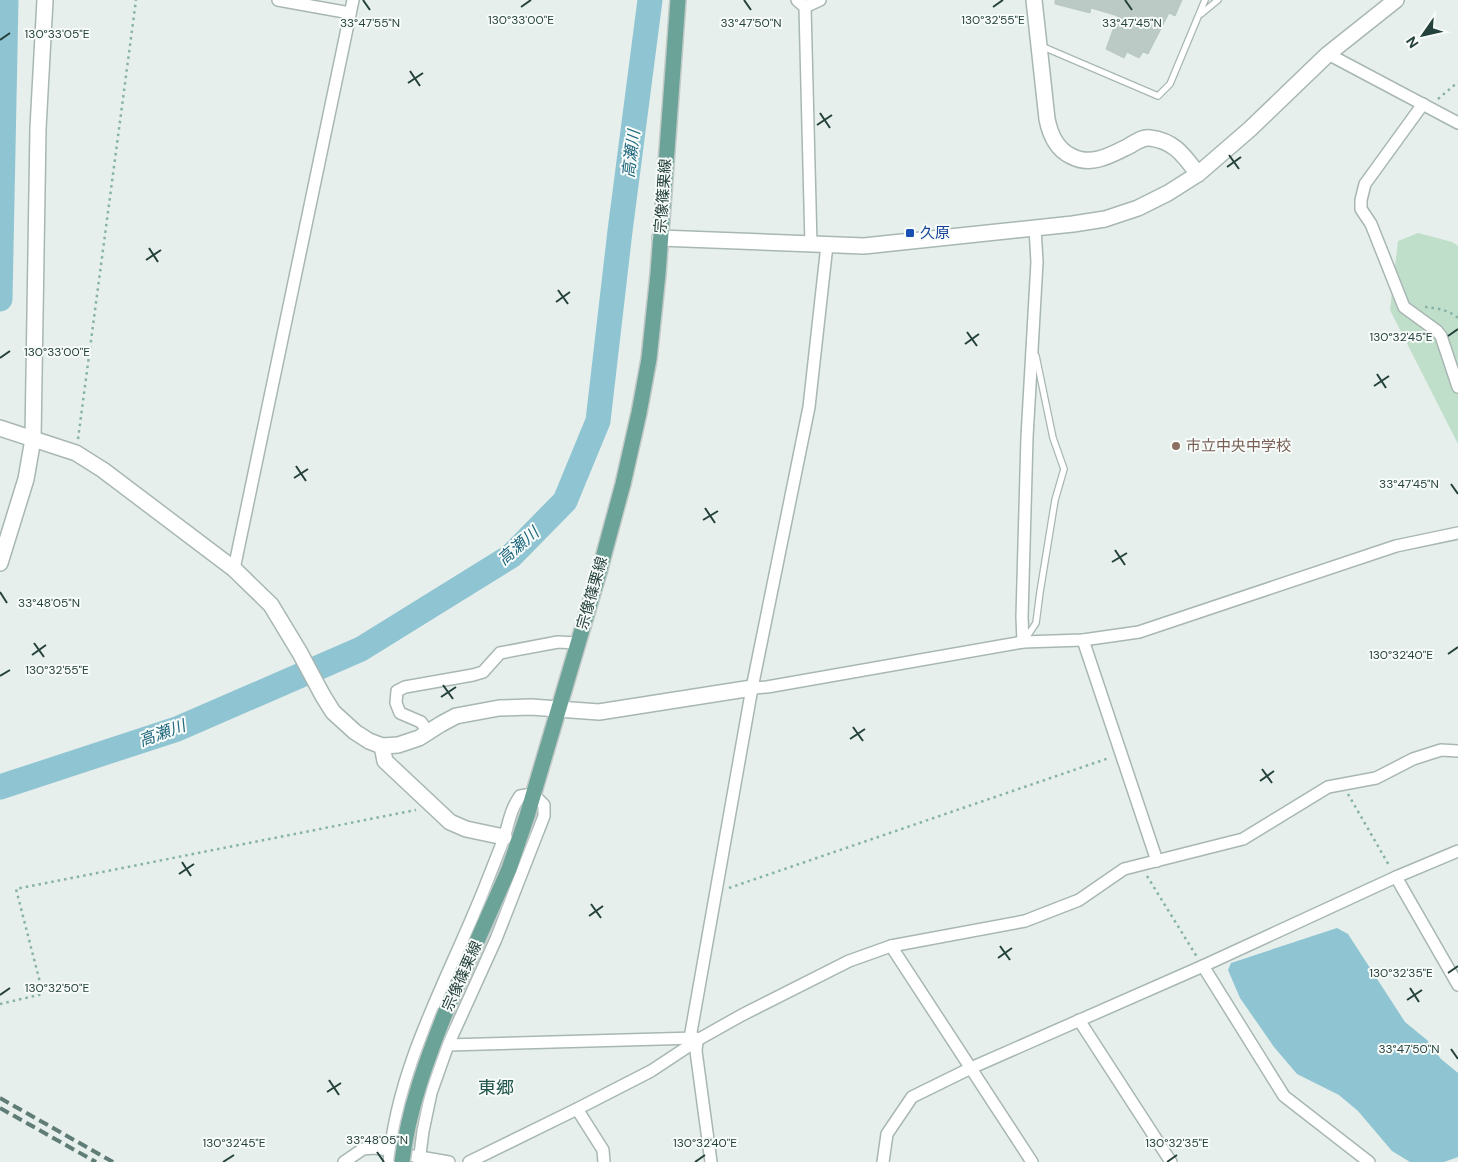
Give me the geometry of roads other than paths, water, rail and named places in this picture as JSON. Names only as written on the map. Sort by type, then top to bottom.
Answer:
[{"type":"main road","name":"宗像篠栗線","points":[[402,1162],[404,1142],[418,1088],[431,1050],[446,1011],[509,869],[578,643],[623,484],[639,413],[650,351],[658,274],[678,0]]},
{"type":"street","points":[[0,563],[26,479],[38,128],[45,0]]},
{"type":"street","points":[[278,0],[350,13]]},
{"type":"street","points":[[234,569],[353,0]]},
{"type":"street","points":[[810,245],[801,3],[820,0]]},
{"type":"street","points":[[1034,0],[1046,119],[1050,133],[1068,155],[1078,160],[1089,161],[1099,159],[1141,139],[1148,138],[1171,144],[1177,148],[1198,174]]},
{"type":"street","points":[[660,238],[864,246],[1073,224],[1113,216],[1138,208],[1168,193],[1198,174],[1250,129],[1328,54],[1396,0]]},
{"type":"street","points":[[1328,54],[1458,123]]},
{"type":"street","points":[[1426,106],[1365,184],[1360,209],[1370,224],[1404,307],[1441,336],[1458,387]]},
{"type":"street","points":[[1023,642],[1027,437],[1037,262],[1035,228]]},
{"type":"street","points":[[711,1162],[696,1039],[716,892],[752,688],[809,407],[827,245]]},
{"type":"street","points":[[0,428],[76,453],[103,470],[234,569],[270,605],[333,712],[355,732],[369,741],[382,746],[398,745],[419,738],[456,716],[498,708],[532,707],[599,712],[767,687],[1023,642],[1083,640],[1139,632],[1396,546],[1458,533]]},
{"type":"street","points":[[1083,640],[1157,861]]},
{"type":"street","points":[[428,732],[421,722],[400,713],[396,703],[397,691],[405,687],[478,674],[483,672],[500,654],[513,650],[558,642],[578,643]]},
{"type":"street","points":[[382,746],[385,761],[450,822],[466,829],[504,837]]},
{"type":"street","points":[[469,1162],[651,1071],[696,1039],[849,961],[891,946],[1025,921],[1079,900],[1124,869],[1243,839],[1328,788],[1376,778],[1413,759],[1441,750],[1458,751]]},
{"type":"street","points":[[389,1162],[400,1099],[412,1059],[487,884],[513,806],[520,796],[533,794],[544,805],[544,816],[496,939],[448,1045],[431,1092],[419,1160]]},
{"type":"street","points":[[883,1162],[887,1134],[912,1097],[971,1068],[1458,851]]},
{"type":"street","points":[[1396,877],[1458,985]]},
{"type":"street","points":[[891,946],[1032,1162]]},
{"type":"street","points":[[1203,966],[1284,1096],[1369,1162]]},
{"type":"street","points":[[1079,1020],[1171,1162]]},
{"type":"street","points":[[448,1045],[696,1039]]},
{"type":"street","points":[[577,1109],[602,1150],[604,1162]]},
{"type":"street","points":[[344,1162],[363,1149],[374,1148],[390,1150],[419,1160],[449,1162]]},
{"type":"lane","points":[[1039,45],[1158,96],[1170,84],[1205,0]]},
{"type":"lane","points":[[1199,15],[1218,0]]},
{"type":"lane","points":[[1023,642],[1036,623],[1055,500],[1064,469],[1052,438],[1032,339]]},
{"type":"water","points":[[1337,928],[1348,934],[1405,1022],[1427,1040],[1441,1059],[1458,1073],[1458,1157],[1444,1162],[1410,1162],[1392,1151],[1358,1111],[1339,1095],[1297,1074],[1274,1047],[1240,998],[1228,970],[1231,963]]},
{"type":"waterway","points":[[0,299],[6,0]]},
{"type":"waterway","name":"高瀬川","points":[[0,787],[177,729],[361,649],[511,556],[565,501],[598,421],[650,0]]},
{"type":"railway","points":[[0,1098],[113,1162]]},
{"type":"railway","points":[[0,1108],[96,1162]]},
{"type":"place","name":"久原","points":[[910,233]]},
{"type":"place","name":"市立中央中学校","points":[[1176,446]]},
{"type":"district","name":"東郷","points":[[496,1088]]}]
